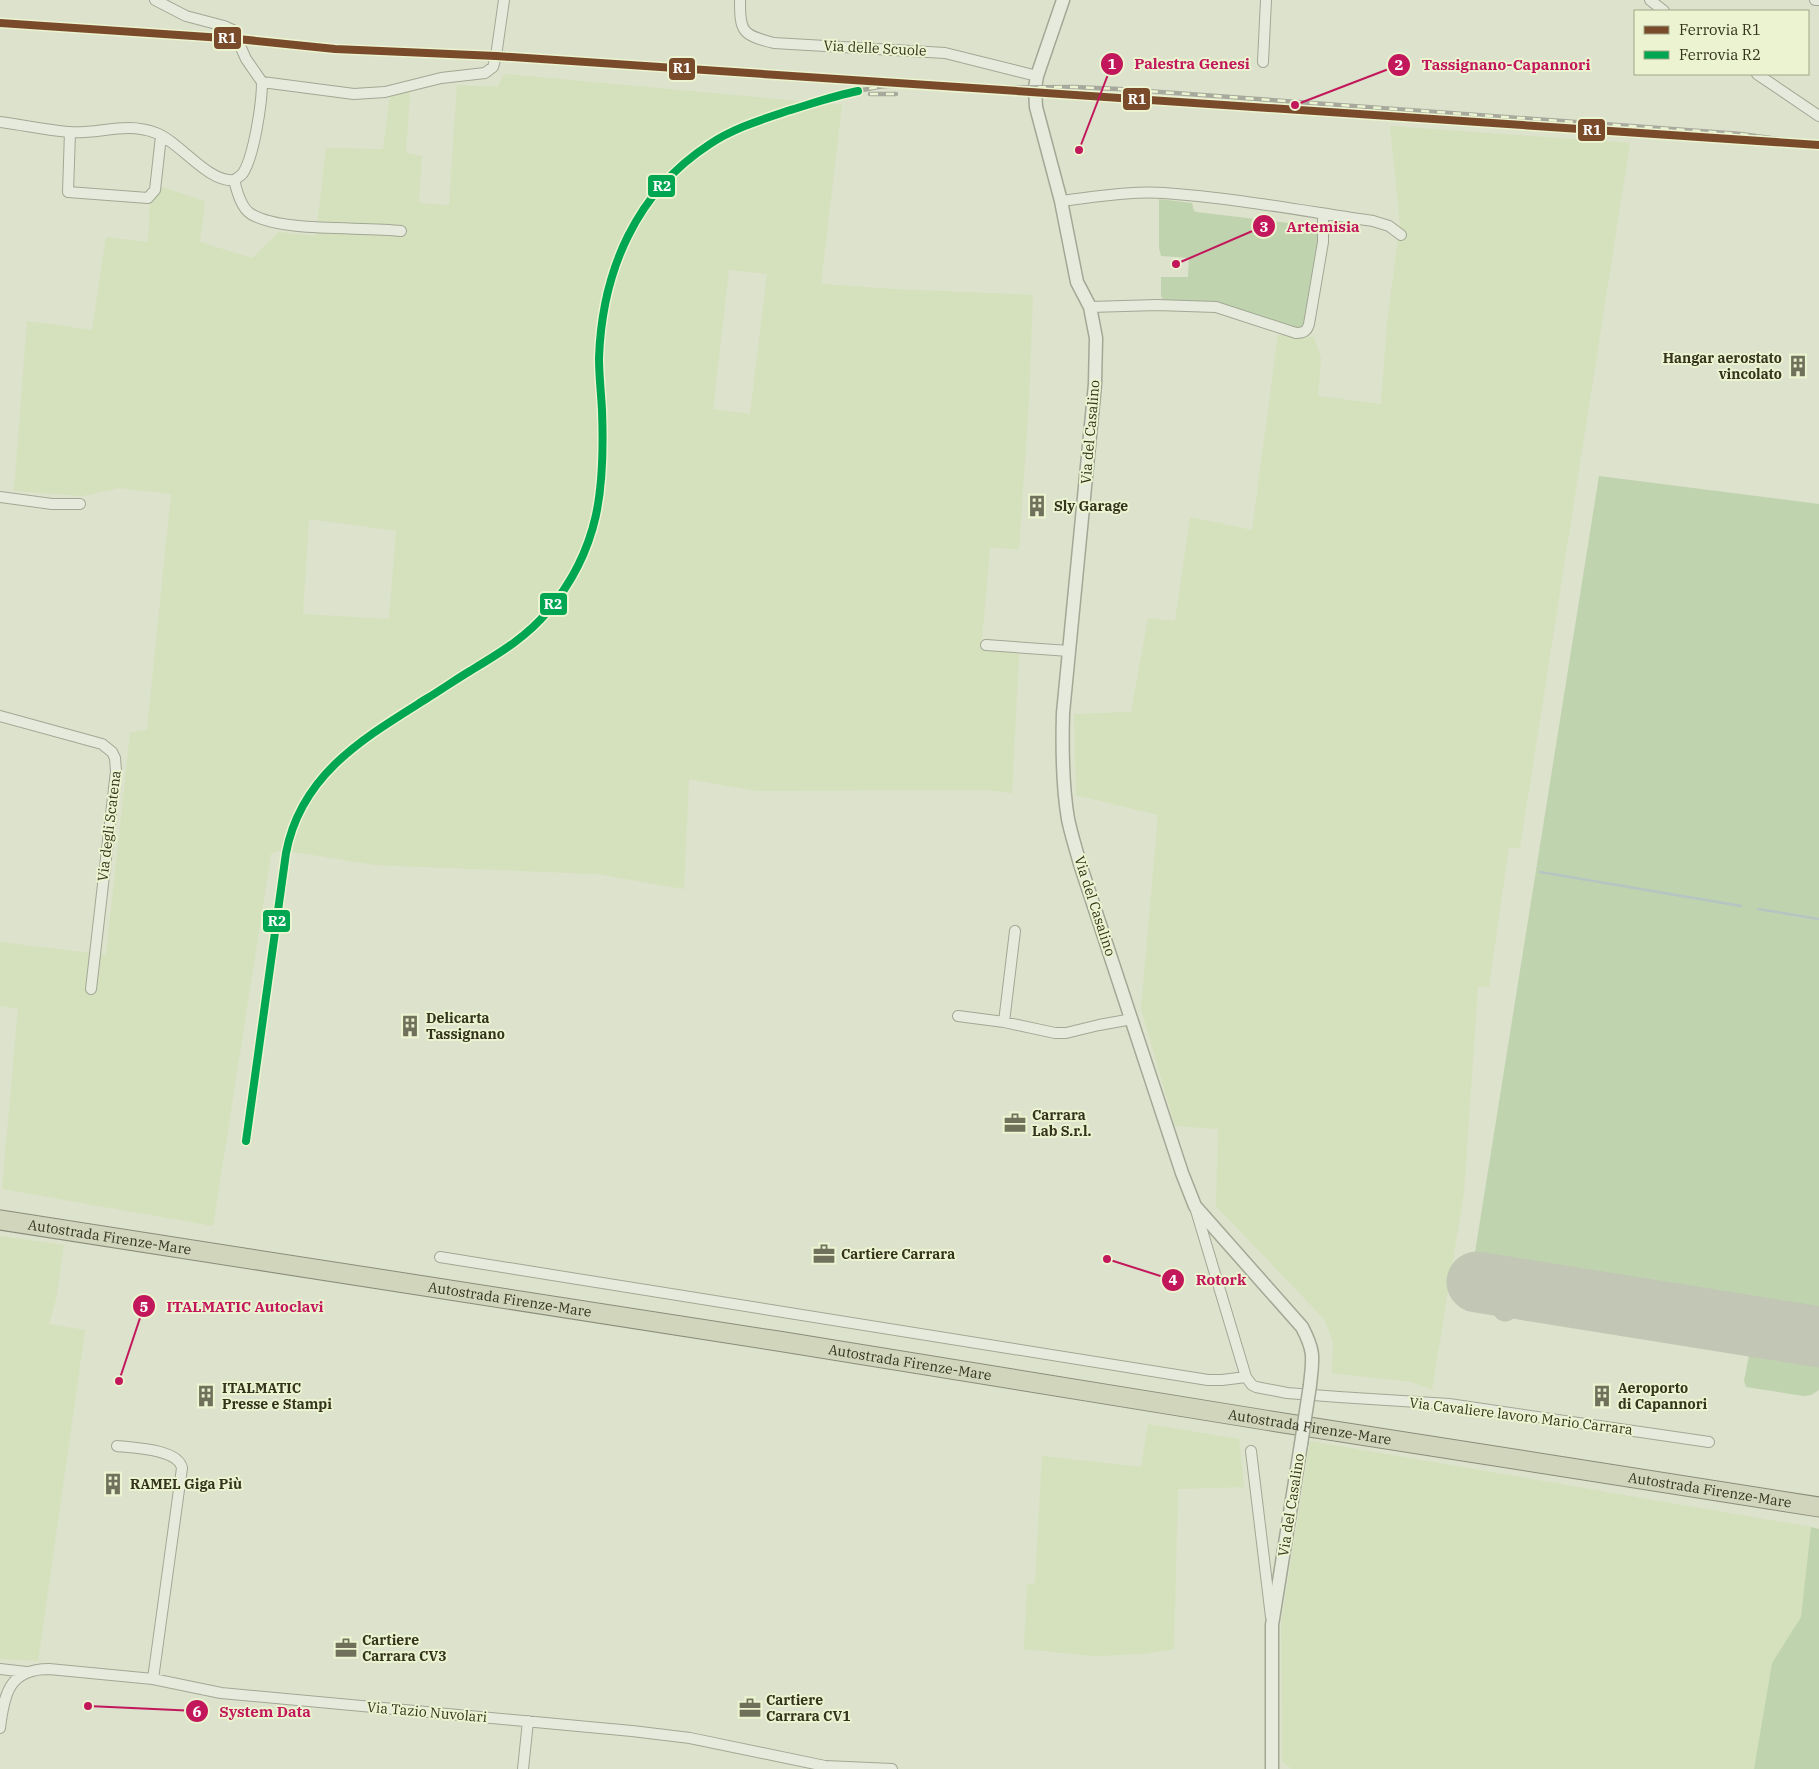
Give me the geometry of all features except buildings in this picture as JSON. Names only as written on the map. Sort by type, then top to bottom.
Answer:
[{"type":"highway","name":"Autostrada Firenze-Mare","points":[[0,1208],[1819,1494]]},
{"type":"highway","name":"Autostrada Firenze-Mare","points":[[0,1220],[778,1340],[1265,1420],[1819,1507]]},
{"type":"street","points":[[0,122],[70,132],[118,128],[142,130],[161,136],[222,179],[234,180],[243,173],[248,162],[258,123],[262,82],[246,59],[233,30],[186,16],[155,0]]},
{"type":"street","points":[[262,82],[354,94],[385,92],[426,82],[485,73],[493,67],[496,56],[504,0]]},
{"type":"street","name":"Via delle Scuole","points":[[740,0],[740,22],[744,30],[759,39],[774,43],[945,52],[1037,76]]},
{"type":"street","name":"Via del Casalino","points":[[1064,0],[1037,76],[1036,107],[1061,200],[1077,282],[1090,307],[1096,338],[1096,384],[1063,714],[1062,754],[1064,792],[1068,820],[1080,864],[1182,1173],[1195,1206],[1302,1327],[1311,1345],[1313,1358],[1310,1385],[1272,1625],[1272,1769]]},
{"type":"street","points":[[1263,62],[1266,0]]},
{"type":"street","points":[[1650,0],[1663,10]]},
{"type":"street","points":[[1758,75],[1819,116]]},
{"type":"street","points":[[70,132],[68,192],[148,198],[155,190],[161,136]]},
{"type":"street","points":[[234,180],[241,201],[250,213],[266,220],[292,225],[401,231]]},
{"type":"street","points":[[1061,200],[1132,193],[1164,193],[1373,221],[1389,226],[1402,235]]},
{"type":"street","points":[[1090,307],[1157,305],[1216,308],[1296,333],[1302,333],[1308,329],[1309,324],[1323,242],[1323,214]]},
{"type":"street","points":[[0,497],[52,504],[80,504]]},
{"type":"street","points":[[986,645],[1069,651]]},
{"type":"street","name":"Via degli Scatena","points":[[0,716],[102,744],[112,752],[115,758],[116,778],[102,880],[91,988]]},
{"type":"street","points":[[1004,1022],[1015,930]]},
{"type":"street","points":[[958,1016],[1004,1022],[1061,1033],[1132,1019]]},
{"type":"street","points":[[440,1257],[1208,1380],[1246,1377],[1195,1206]]},
{"type":"street","name":"Via Cavaliere lavoro Mario Carrara","points":[[1246,1377],[1256,1387],[1287,1393],[1449,1404],[1709,1442]]},
{"type":"street","points":[[117,1446],[173,1456],[181,1464],[182,1468],[153,1679]]},
{"type":"street","points":[[1251,1451],[1272,1625]]},
{"type":"street","name":"Via Tazio Nuvolari","points":[[0,1670],[26,1672],[49,1669],[153,1679],[221,1693],[528,1720],[690,1738],[825,1766],[892,1769]]},
{"type":"street","points":[[0,1728],[6,1693],[18,1677],[26,1672]]},
{"type":"street","points":[[523,1769],[528,1720]]},
{"type":"green space","points":[[504,74],[842,105],[821,284],[1033,295],[1029,399],[1019,549],[990,548],[981,650],[1019,652],[1012,793],[986,790],[756,791],[689,779],[684,889],[597,874],[375,865],[282,850],[271,854],[213,1226],[2,1189],[18,1009],[0,1006],[0,942],[106,955],[130,733],[147,730],[171,494],[120,488],[82,496],[14,491],[27,321],[92,330],[106,237],[148,242],[150,203],[162,187],[205,201],[200,242],[252,258],[279,232],[316,236],[326,148],[383,149],[390,96],[410,91],[406,153],[422,156],[419,203],[449,205],[457,85],[498,87]],"holes":[[[729,270],[767,274],[750,414],[713,409]],[[309,519],[396,531],[389,619],[303,614]]]},
{"type":"green space","points":[[1390,126],[1630,143],[1520,848],[1509,847],[1489,987],[1478,986],[1464,1192],[1432,1390],[1412,1382],[1332,1373],[1333,1341],[1324,1319],[1216,1206],[1218,1129],[1175,1126],[1141,1009],[1158,815],[1076,795],[1074,714],[1131,712],[1148,618],[1175,621],[1190,517],[1252,530],[1278,335],[1314,337],[1321,359],[1318,396],[1381,404],[1387,323],[1400,224]]},
{"type":"green space","points":[[1159,199],[1192,203],[1194,211],[1197,212],[1321,227],[1306,324],[1299,330],[1215,303],[1166,305],[1161,296],[1161,277],[1188,277],[1189,258],[1161,256],[1159,248]]},
{"type":"green space","points":[[1599,476],[1819,504],[1819,1320],[1473,1265]]},
{"type":"green space","points":[[0,1236],[64,1245],[56,1299],[49,1324],[85,1330],[38,1661],[0,1659]]},
{"type":"green space","points":[[1752,1340],[1819,1350],[1819,1390],[1811,1395],[1803,1396],[1746,1387],[1744,1381]]},
{"type":"green space","points":[[1148,1424],[1239,1439],[1244,1487],[1178,1489],[1174,1649],[1144,1654],[1093,1656],[1024,1649],[1027,1585],[1035,1583],[1042,1456],[1141,1467]]},
{"type":"green space","points":[[1310,1441],[1811,1527],[1801,1617],[1772,1663],[1754,1769],[1292,1769],[1282,1761],[1281,1624]]},
{"type":"green space","points":[[1811,1527],[1819,1529],[1819,1769],[1754,1769],[1772,1663],[1801,1617]]},
{"type":"waterway","points":[[1540,872],[1741,906]]},
{"type":"waterway","points":[[1758,909],[1819,919]]},
{"type":"taxiway","points":[[1505,1309],[1509,1287]]},
{"type":"runway","points":[[1477,1282],[1819,1337]]},
{"type":"railway","points":[[246,1141],[286,853],[299,814],[321,780],[349,751],[381,726],[489,660],[534,627],[566,588],[578,568],[587,547],[594,526],[601,481],[603,435],[599,356],[602,320],[614,267],[627,234],[636,218],[689,160],[703,149],[740,128],[856,91],[884,86],[923,85]]},
{"type":"railway","points":[[974,88],[1074,87],[1119,89],[1741,134],[1815,144]]},
{"type":"railway","points":[[870,94],[896,94]]},
{"type":"rail line","name":"R1","points":[[0,23],[238,39],[335,49],[496,56],[1819,145]]},
{"type":"rail line","name":"R2","points":[[246,1141],[286,853],[294,825],[305,801],[338,761],[358,744],[501,651],[531,629],[548,611],[565,588],[579,564],[589,541],[596,516],[602,466],[603,438],[599,358],[607,295],[616,265],[628,236],[643,210],[662,185],[684,163],[728,133],[787,111],[858,91]]},
{"type":"place","name":"Tassignano-Capannori","points":[[1295,105]]},
{"type":"place","name":"Palestra Genesi","points":[[1079,150]]},
{"type":"place","name":"Artemisia","points":[[1176,264]]},
{"type":"place","name":"Hangar aerostato vincolato","points":[[1798,366]]},
{"type":"place","name":"Sly Garage","points":[[1037,506]]},
{"type":"place","name":"Delicarta Tassignano","points":[[410,1026]]},
{"type":"place","name":"Carrara Lab S.r.l.","points":[[1015,1123]]},
{"type":"place","name":"Cartiere Carrara","points":[[824,1254]]},
{"type":"place","name":"Rotork","points":[[1107,1259]]},
{"type":"place","name":"ITALMATIC Autoclavi","points":[[119,1381]]},
{"type":"place","name":"ITALMATIC Presse e Stampi","points":[[206,1396]]},
{"type":"place","name":"Aeroporto di Capannori","points":[[1602,1396]]},
{"type":"place","name":"RAMEL Giga Più","points":[[113,1484]]},
{"type":"place","name":"Cartiere Carrara CV3","points":[[346,1648]]},
{"type":"place","name":"System Data","points":[[88,1706]]},
{"type":"place","name":"Cartiere Carrara CV1","points":[[750,1708]]}]
